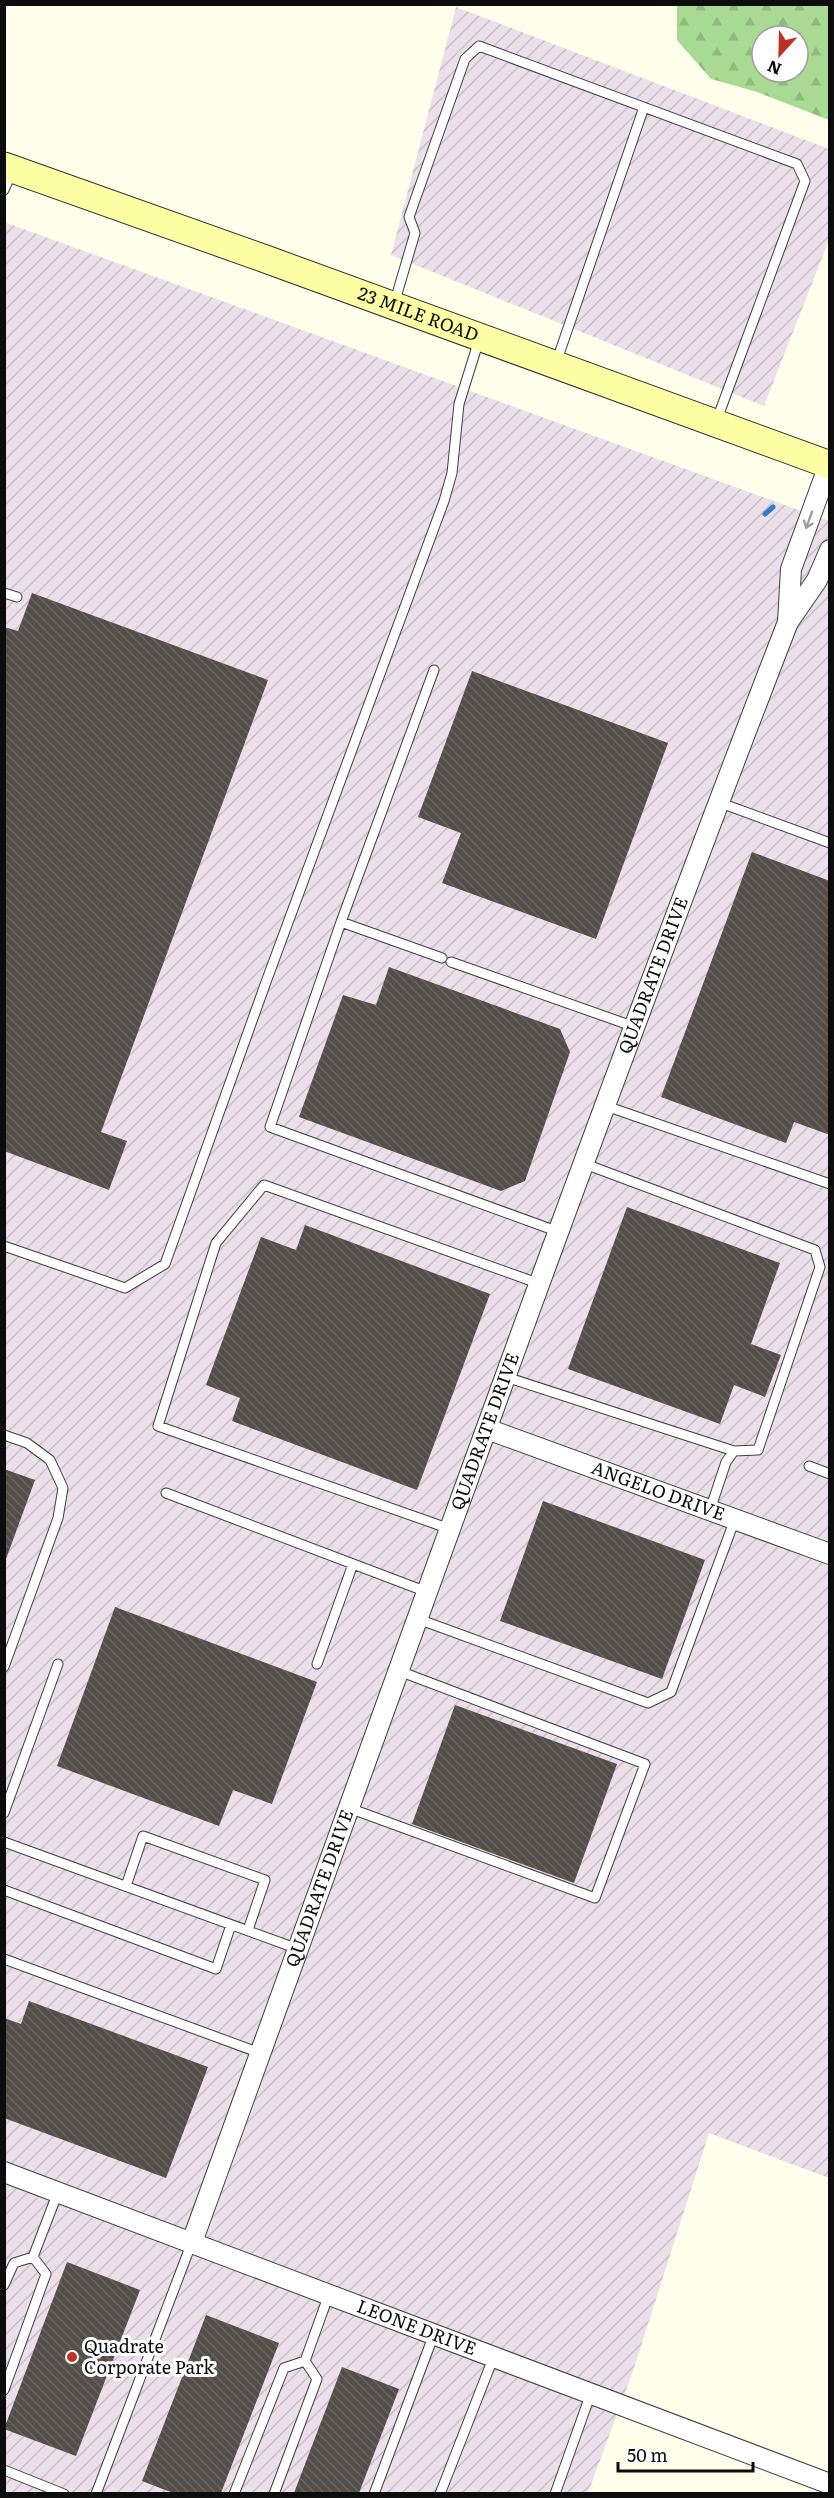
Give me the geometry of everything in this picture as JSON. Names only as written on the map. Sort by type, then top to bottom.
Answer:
[{"type":"main road","name":"23 MILE ROAD","points":[[7,175],[393,306],[829,465]]},
{"type":"street","name":"QUADRATE DRIVE","points":[[788,622],[791,569],[829,465]]},
{"type":"street","name":"QUADRATE DRIVE","points":[[192,2242],[450,1530],[718,802],[788,622],[818,580],[830,550]]},
{"type":"street","name":"ANGELO DRIVE","points":[[487,1429],[830,1554]]},
{"type":"street","name":"LEONE DRIVE","points":[[4,2172],[830,2484]]},
{"type":"lane","points":[[393,306],[415,233],[409,217],[465,59],[479,46],[797,164],[805,180],[715,423]]},
{"type":"lane","points":[[556,365],[644,107]]},
{"type":"lane","points":[[4,1246],[125,1288],[165,1264],[270,971],[444,501],[452,473],[459,404],[480,338]]},
{"type":"lane","points":[[4,593],[17,597]]},
{"type":"lane","points":[[434,670],[341,922],[270,1127],[560,1232]]},
{"type":"lane","points":[[718,802],[830,843]]},
{"type":"lane","points":[[341,922],[635,1027]]},
{"type":"lane","points":[[606,1106],[830,1184]]},
{"type":"lane","points":[[506,1377],[734,1451],[758,1450],[820,1267],[815,1250],[585,1164]]},
{"type":"lane","points":[[450,1530],[158,1426],[216,1243],[264,1185],[540,1284]]},
{"type":"lane","points":[[4,1435],[27,1443],[50,1460],[63,1488],[58,1518],[4,1667]]},
{"type":"lane","points":[[710,1510],[726,1462],[734,1451]]},
{"type":"lane","points":[[809,1466],[830,1474]]},
{"type":"lane","points":[[166,1494],[428,1592]]},
{"type":"lane","points":[[418,1619],[648,1703],[671,1692],[735,1519]]},
{"type":"lane","points":[[317,1664],[353,1564]]},
{"type":"lane","points":[[4,1813],[58,1664]]},
{"type":"lane","points":[[349,1808],[595,1898],[645,1764],[399,1671]]},
{"type":"lane","points":[[126,1886],[143,1836],[266,1880],[248,1930]]},
{"type":"lane","points":[[4,1842],[298,1949]]},
{"type":"lane","points":[[4,1890],[216,1969],[231,1925]]},
{"type":"lane","points":[[4,1959],[260,2053]]},
{"type":"lane","points":[[33,2257],[58,2192]]},
{"type":"lane","points":[[96,2493],[192,2242]]},
{"type":"lane","points":[[4,2285],[14,2263],[33,2257]]},
{"type":"lane","points":[[4,2390],[46,2274],[33,2257]]},
{"type":"lane","points":[[305,2361],[329,2294]]},
{"type":"lane","points":[[374,2493],[434,2334]]},
{"type":"lane","points":[[440,2493],[494,2356]]},
{"type":"lane","points":[[234,2493],[284,2368],[305,2361]]},
{"type":"lane","points":[[274,2493],[317,2379],[305,2361]]},
{"type":"lane","points":[[555,2493],[591,2393]]},
{"type":"lane","points":[[4,2470],[64,2493]]},
{"type":"shaded area","points":[[456,7],[829,149],[829,240],[764,406],[391,255]]},
{"type":"shaded area","name":"Quadrate Corporate Park","points":[[4,222],[829,521],[829,2178],[709,2133],[633,2371],[588,2493],[5,2493]]},
{"type":"green space","points":[[677,5],[829,5],[829,120],[754,91],[711,79],[677,40]]},
{"type":"building","points":[[32,593],[268,680],[101,1132],[127,1141],[109,1190],[4,1151],[4,627],[18,631]]},
{"type":"building","points":[[472,671],[668,743],[596,939],[442,883],[461,833],[418,817]]},
{"type":"building","points":[[752,852],[830,881],[830,1135],[794,1122],[786,1143],[661,1097]]},
{"type":"building","points":[[389,967],[560,1029],[570,1052],[525,1181],[501,1191],[299,1117],[343,995],[376,1005]]},
{"type":"building","points":[[627,1207],[780,1263],[751,1344],[781,1355],[765,1397],[734,1385],[720,1424],[568,1369]]},
{"type":"building","points":[[305,1225],[490,1294],[417,1490],[232,1421],[240,1398],[206,1385],[261,1237],[296,1250]]},
{"type":"building","points":[[4,1469],[35,1480],[6,1559],[4,1559]]},
{"type":"building","points":[[543,1501],[705,1560],[662,1679],[500,1621]]},
{"type":"building","points":[[115,1607],[317,1682],[272,1804],[233,1790],[219,1826],[57,1766]]},
{"type":"building","points":[[455,1705],[617,1764],[574,1883],[412,1824]]},
{"type":"building","points":[[29,2001],[208,2067],[166,2178],[4,2118],[4,2018],[21,2024]]},
{"type":"building","name":"Quadrate Corporate Park","points":[[67,2262],[140,2290],[76,2456],[4,2429]]},
{"type":"building","name":"Quadrate Corporate Park","points":[[206,2315],[279,2343],[221,2493],[173,2493],[142,2481]]},
{"type":"building","points":[[342,2367],[399,2389],[359,2493],[294,2493]]},
{"type":"waterway","points":[[765,514],[773,507]]},
{"type":"place","name":"Quadrate Corporate Park","points":[[72,2357]]}]
